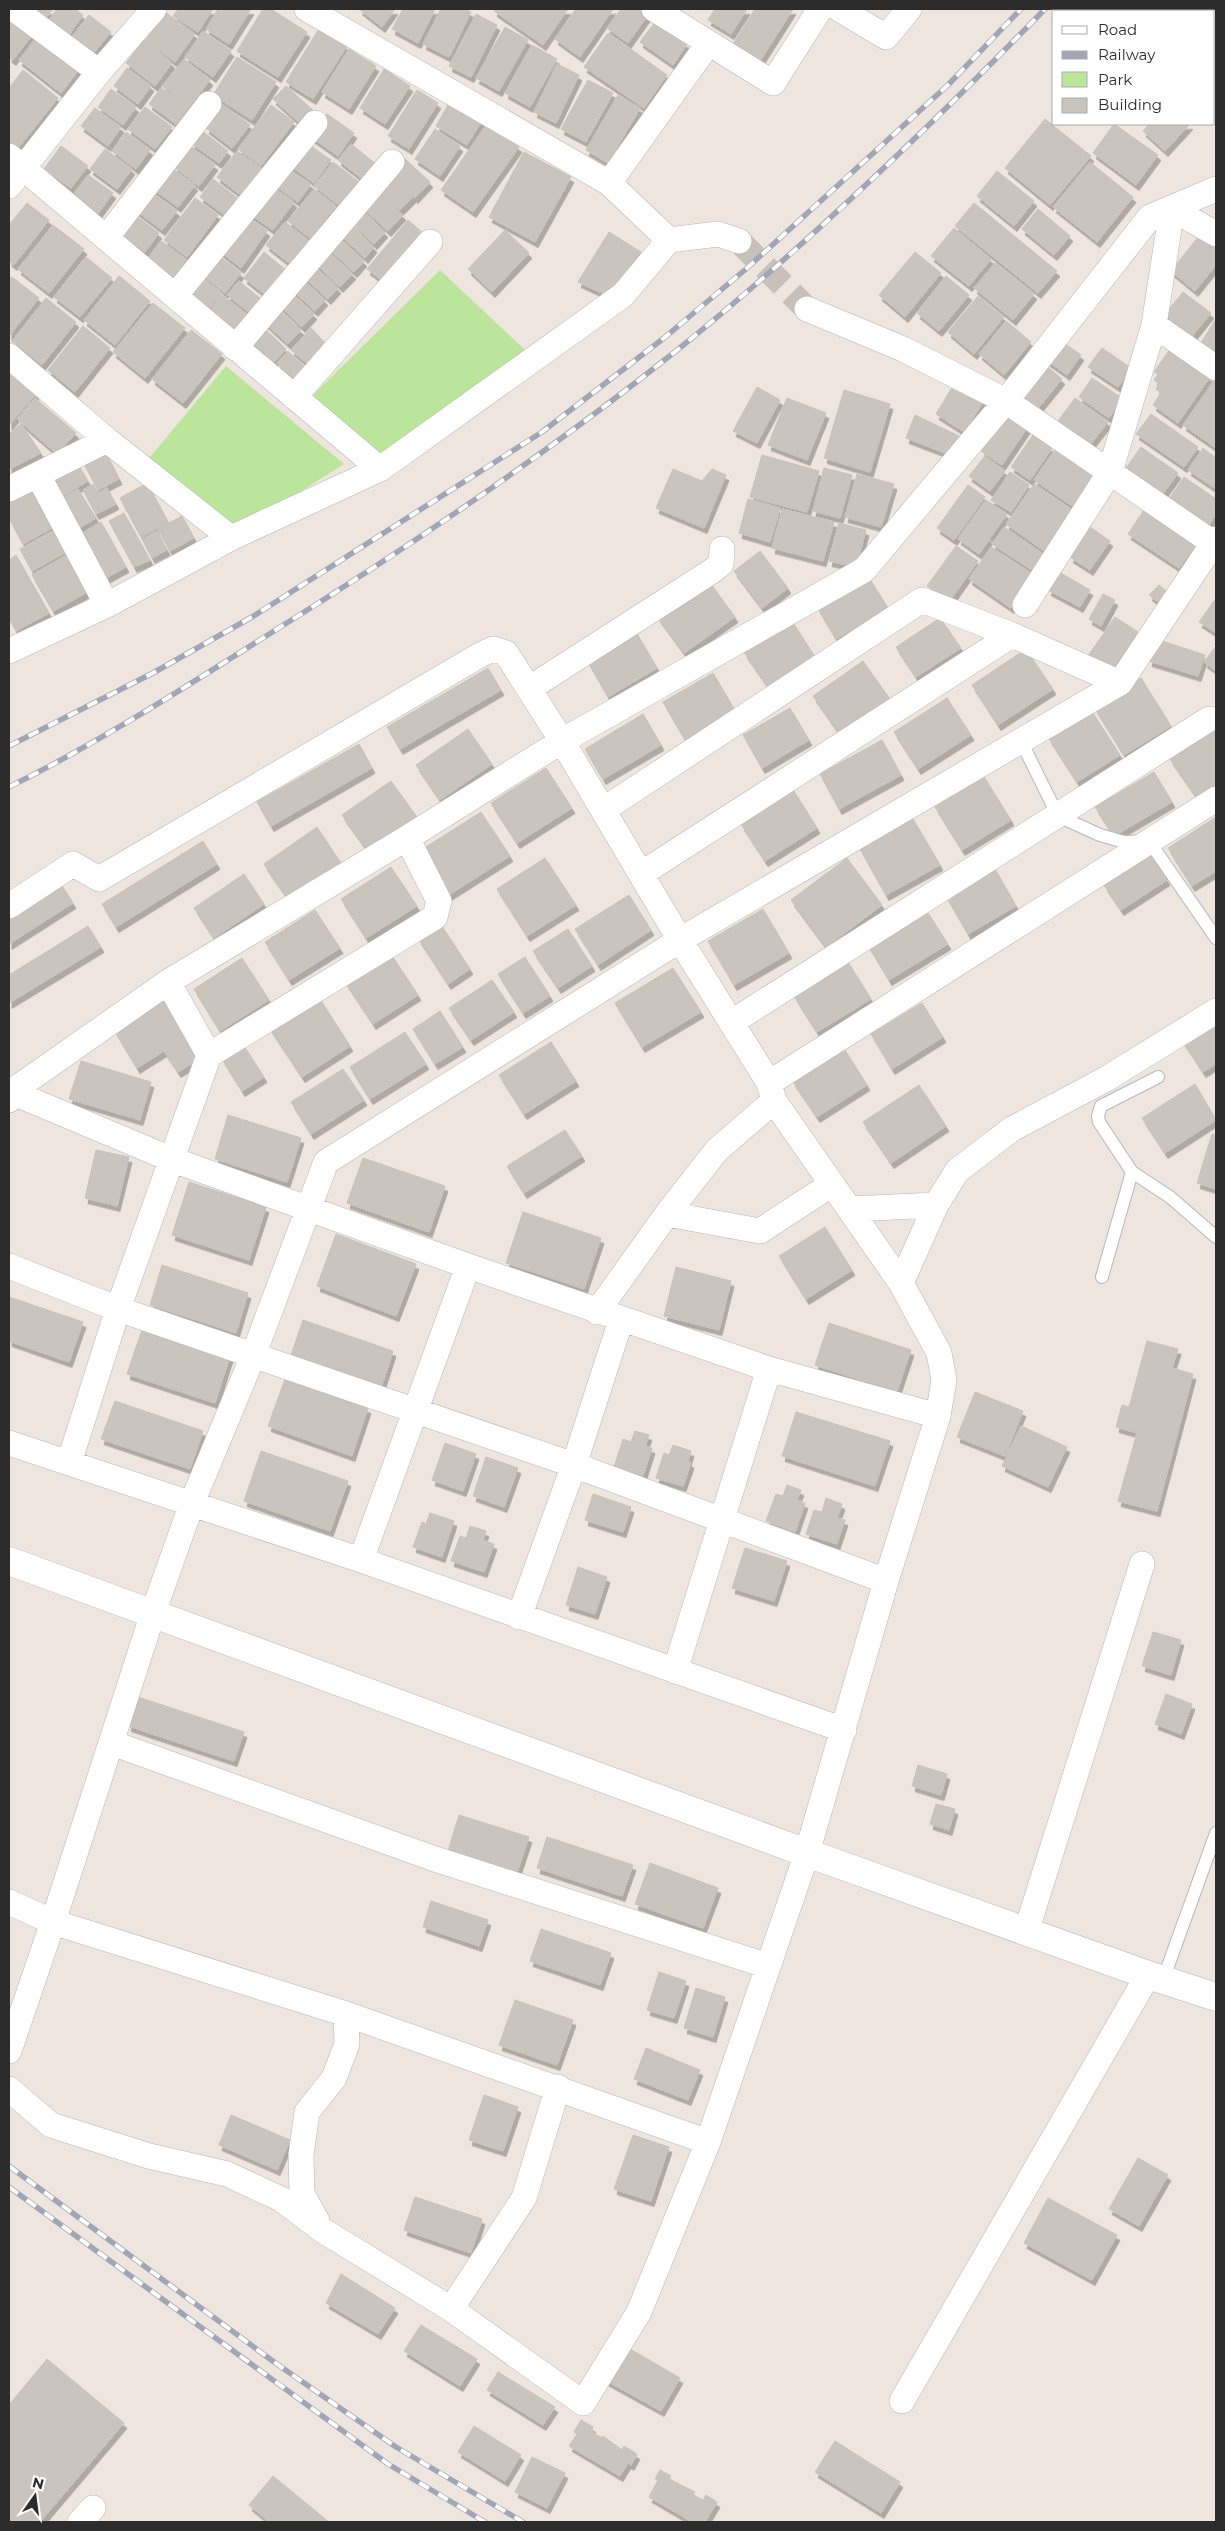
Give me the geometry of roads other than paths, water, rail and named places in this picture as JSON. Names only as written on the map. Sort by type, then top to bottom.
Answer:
[{"type":"street","points":[[14,9],[99,72]]},
{"type":"street","points":[[154,9],[13,170],[106,238],[380,469]]},
{"type":"street","points":[[307,9],[609,183],[669,240]]},
{"type":"street","points":[[654,9],[708,44],[773,82],[820,9]]},
{"type":"street","points":[[839,9],[886,37],[909,9]]},
{"type":"street","points":[[609,183],[708,44]]},
{"type":"street","points":[[106,238],[209,104]]},
{"type":"street","points":[[175,296],[315,123]]},
{"type":"street","points":[[235,348],[392,162]]},
{"type":"street","points":[[10,1094],[168,982],[407,838],[562,741],[864,570],[1006,401],[1150,217],[1216,189]]},
{"type":"street","points":[[1172,209],[1216,234]]},
{"type":"street","points":[[1024,604],[1110,472],[1154,325],[1172,209]]},
{"type":"street","points":[[9,651],[106,605],[231,538],[380,469],[623,295],[669,240],[718,234],[738,241]]},
{"type":"street","points":[[294,397],[430,242]]},
{"type":"street","points":[[9,2051],[112,1743],[153,1613],[192,1503],[253,1356],[326,1162],[680,940],[1120,683],[1215,542],[1006,401],[903,349],[807,310]]},
{"type":"street","points":[[1154,325],[1216,368]]},
{"type":"street","points":[[9,356],[107,440],[231,538]]},
{"type":"street","points":[[9,489],[107,440]]},
{"type":"street","points":[[38,475],[106,605]]},
{"type":"street","points":[[530,688],[712,571],[721,564],[722,549]]},
{"type":"street","points":[[603,810],[922,600],[1012,635],[1120,683]]},
{"type":"street","points":[[641,874],[1012,635]]},
{"type":"street","points":[[9,906],[73,864],[99,879],[493,649],[506,653],[530,688],[680,940],[732,1022],[772,1092],[832,1184],[901,1283],[939,1353],[944,1380],[938,1416],[886,1581],[807,1853],[708,2142],[639,2312],[584,2403],[451,2309],[322,2230],[281,2199],[227,2174],[149,2156],[51,2124],[9,2089]]},
{"type":"street","points":[[732,1022],[1209,719]]},
{"type":"street","points":[[597,1312],[667,1214],[717,1150],[772,1092],[1216,799]]},
{"type":"street","points":[[68,1463],[118,1310],[209,1055],[435,917],[438,902],[407,838]]},
{"type":"street","points":[[168,982],[209,1055]]},
{"type":"street","points":[[901,1283],[936,1205],[957,1171],[1012,1129],[1106,1079],[1216,1012]]},
{"type":"street","points":[[10,1094],[173,1160],[597,1312],[769,1369],[938,1416]]},
{"type":"street","points":[[667,1214],[760,1231],[832,1184]]},
{"type":"street","points":[[850,1209],[936,1205]]},
{"type":"street","points":[[9,1266],[118,1310],[574,1465],[886,1581]]},
{"type":"street","points":[[361,1560],[468,1266]]},
{"type":"street","points":[[519,1617],[574,1465],[621,1320]]},
{"type":"street","points":[[675,1672],[724,1522],[769,1369]]},
{"type":"street","points":[[9,1443],[361,1560],[844,1730]]},
{"type":"street","points":[[9,1561],[807,1853],[1026,1932],[1216,1997]]},
{"type":"street","points":[[1026,1932],[1142,1564]]},
{"type":"street","points":[[112,1743],[435,1859],[768,1966]]},
{"type":"street","points":[[9,1902],[53,1922],[346,2014],[558,2087],[708,2142]]},
{"type":"street","points":[[902,2402],[1155,1977]]},
{"type":"street","points":[[322,2230],[302,2194],[301,2155],[307,2112],[334,2078],[347,2044],[346,2014]]},
{"type":"street","points":[[451,2309],[524,2198],[558,2087]]},
{"type":"lane","points":[[1021,741],[1058,816],[1113,839],[1124,842],[1150,842],[1216,938]]},
{"type":"lane","points":[[1158,1077],[1101,1106],[1098,1116],[1099,1122],[1132,1172],[1170,1198],[1216,1237]]},
{"type":"lane","points":[[1102,1277],[1132,1172]]},
{"type":"lane","points":[[1155,1977],[1216,1833]]},
{"type":"tunnel","points":[[739,241],[807,309]]},
{"type":"railway","points":[[9,746],[153,673],[252,617],[542,432],[664,338],[746,269],[948,85],[1021,9]]},
{"type":"railway","points":[[9,787],[43,770],[143,713],[326,598],[428,532],[579,426],[676,351],[819,228],[911,142],[1045,9]]},
{"type":"railway","points":[[9,2166],[274,2362],[396,2447],[523,2522]]},
{"type":"railway","points":[[9,2187],[388,2464],[485,2522]]}]
